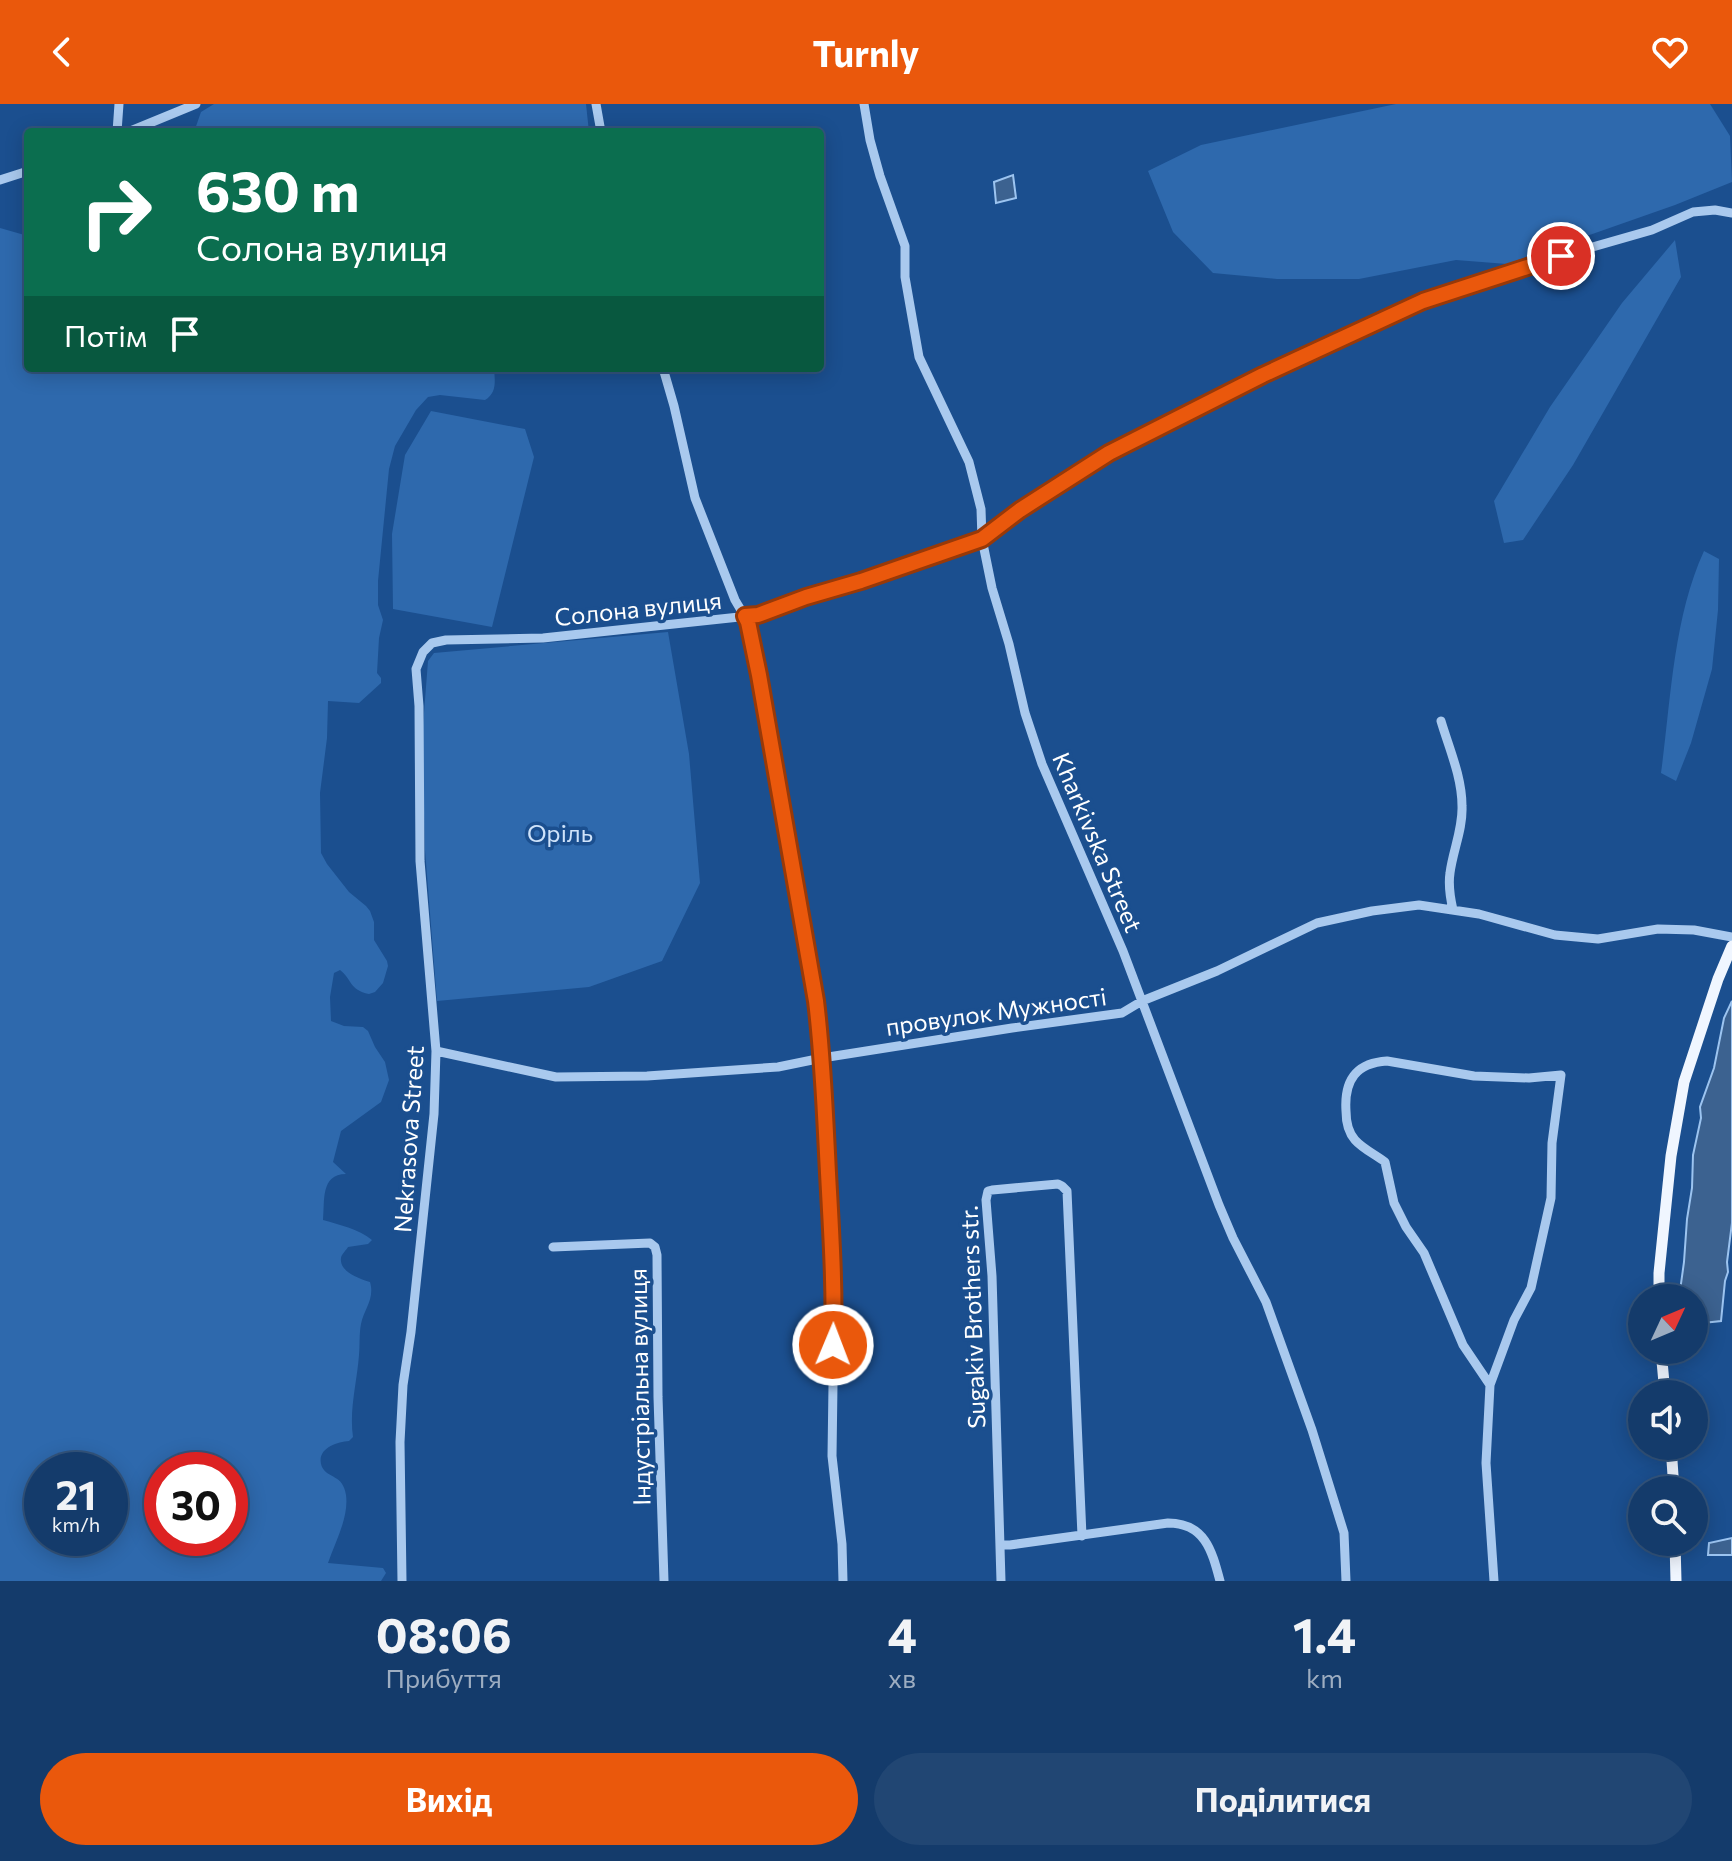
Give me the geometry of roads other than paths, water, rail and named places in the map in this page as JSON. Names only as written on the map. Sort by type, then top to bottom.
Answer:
[{"type":"main road","points":[[1659,1284],[1671,1156],[1684,1082],[1715,986],[1732,946]]},
{"type":"main road","points":[[1675,1556],[1676,1581]]},
{"type":"street","points":[[117,128],[119,104]]},
{"type":"street","points":[[138,128],[196,104]]},
{"type":"street","points":[[596,104],[600,128]]},
{"type":"street","name":"Kharkivska Street","points":[[864,104],[880,176],[905,246],[905,277],[919,357],[969,462],[981,509],[982,539],[992,588],[1025,713],[1042,764],[1142,1001],[1209,1181],[1233,1238],[1266,1302],[1344,1533],[1346,1581]]},
{"type":"street","points":[[0,180],[24,172]]},
{"type":"street","name":"Солона вулиця","points":[[423,652],[432,643],[446,640],[543,638],[758,615],[861,581],[982,539],[1020,510],[1109,453],[1263,375],[1423,301],[1652,230],[1693,212],[1715,210],[1732,213]]},
{"type":"street","points":[[664,372],[695,498],[735,600],[748,622],[816,1001],[822,1058],[834,1314],[832,1456],[843,1581]]},
{"type":"street","name":"Nekrasova Street","points":[[402,1581],[400,1442],[403,1385],[434,1114],[436,1051],[420,861],[416,669],[423,652]]},
{"type":"street","points":[[1441,721],[1459,782],[1462,805],[1460,832],[1450,873],[1449,891],[1453,910]]},
{"type":"street","name":"провулок Мужності","points":[[436,1051],[556,1077],[647,1076],[778,1067],[1122,1013],[1142,1001],[1217,971],[1317,923],[1419,905],[1479,914],[1555,935],[1598,939],[1658,929],[1694,930],[1732,937]]},
{"type":"street","points":[[1490,1385],[1463,1345],[1424,1253],[1394,1203],[1385,1162],[1354,1139],[1346,1121],[1348,1086],[1356,1072],[1374,1062],[1387,1061],[1474,1076],[1529,1078],[1561,1075],[1552,1143],[1551,1198],[1531,1288],[1514,1320],[1490,1385],[1486,1463],[1494,1581]]},
{"type":"street","name":"Sugakiv Brothers str.","points":[[1000,1545],[992,1276],[986,1200],[988,1191],[992,1190],[1058,1184],[1067,1191],[1082,1536]]},
{"type":"street","name":"Індустріальна вулиця","points":[[553,1247],[650,1243],[655,1247],[664,1581]]},
{"type":"street","points":[[1001,1581],[1000,1545],[1168,1523],[1182,1523],[1199,1533],[1208,1546],[1220,1581]]},
{"type":"park label","name":"Оріль","points":[[560,832]]}]
